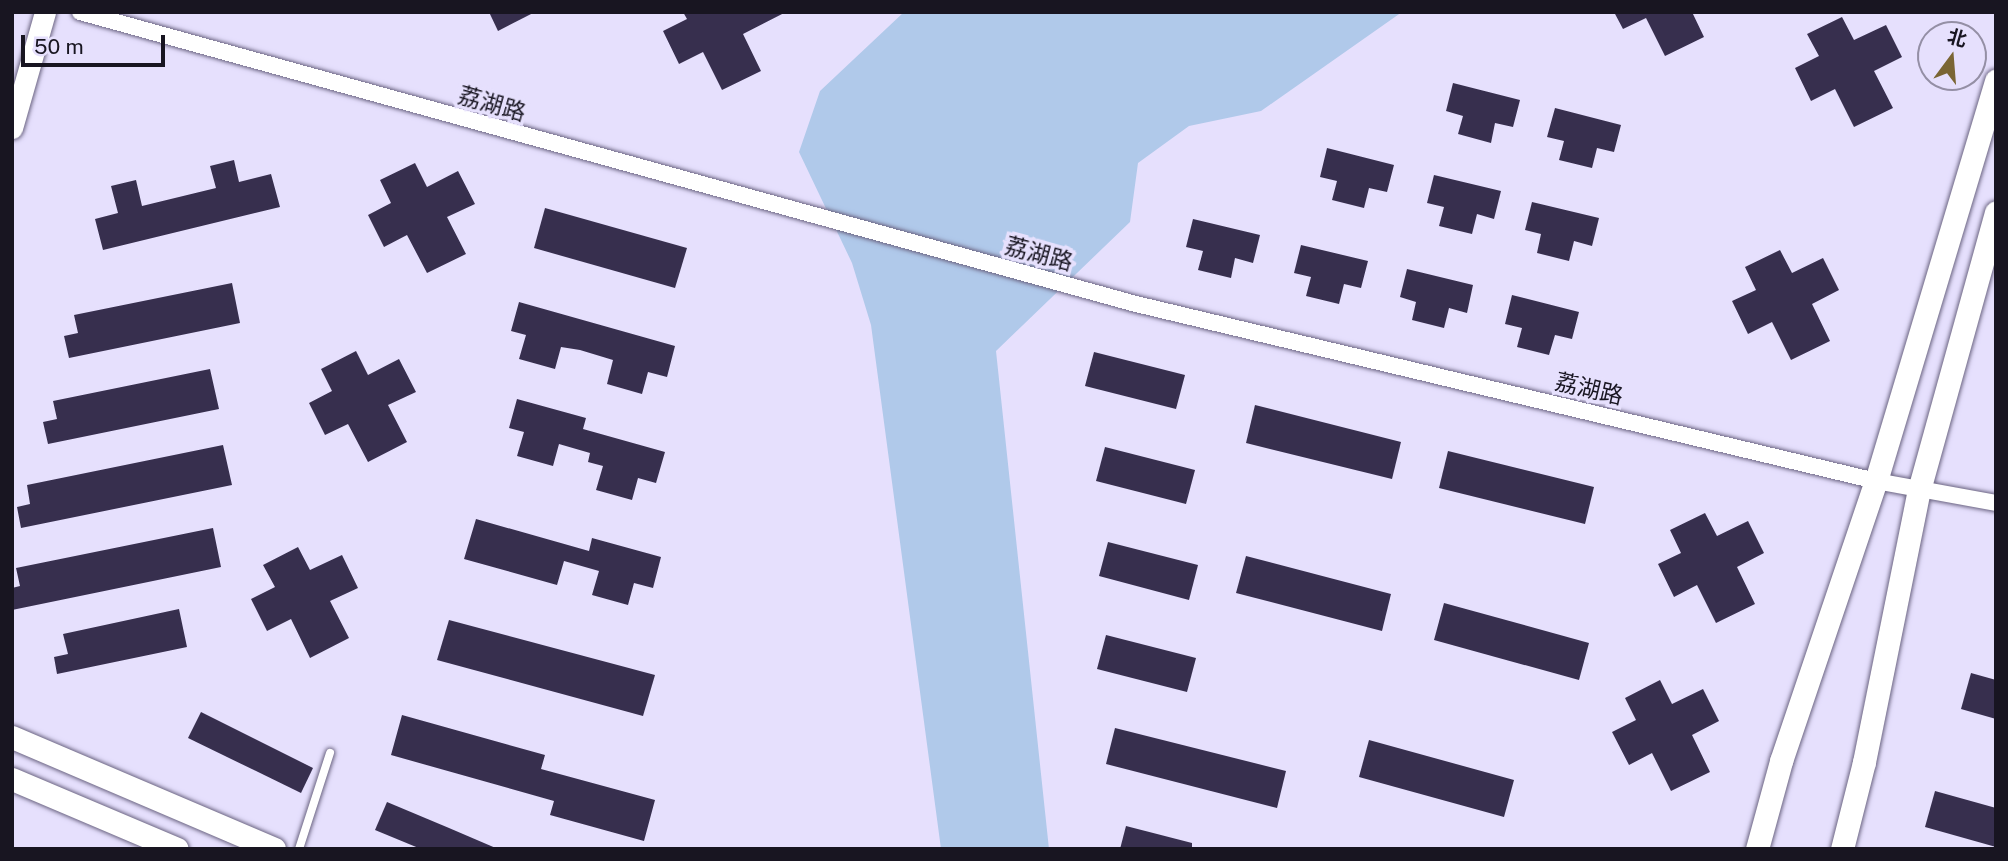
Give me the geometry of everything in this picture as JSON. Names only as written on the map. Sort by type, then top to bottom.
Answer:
[{"type":"main road","points":[[1757,849],[1781,761],[1876,481],[1996,81]]},
{"type":"main road","points":[[1842,849],[1864,762],[1919,490],[1996,212]]},
{"type":"main road","points":[[12,737],[274,849]]},
{"type":"main road","points":[[12,779],[177,849]]},
{"type":"street","points":[[12,128],[45,12]]},
{"type":"street","name":"荔湖路","points":[[80,12],[722,192],[1136,304],[1876,481],[1996,503]]},
{"type":"lane","points":[[299,849],[330,753]]},
{"type":"water","points":[[904,12],[1402,12],[1261,111],[1189,126],[1138,163],[1130,222],[996,351],[1049,849],[941,849],[871,325],[852,263],[799,152],[820,91]]},
{"type":"building","points":[[489,12],[535,12],[498,31]]},
{"type":"building","points":[[683,12],[786,12],[743,34],[761,71],[722,90],[703,52],[679,64],[663,31],[687,19]]},
{"type":"building","points":[[1614,12],[1692,12],[1704,37],[1665,56],[1646,18],[1623,29]]},
{"type":"building","points":[[1842,17],[1854,40],[1886,25],[1902,57],[1874,71],[1893,108],[1854,127],[1835,89],[1811,101],[1795,68],[1819,56],[1807,34]]},
{"type":"building","points":[[1453,83],[1520,100],[1513,127],[1495,123],[1491,143],[1458,134],[1463,116],[1446,111]]},
{"type":"building","points":[[1555,108],[1621,125],[1614,152],[1597,148],[1592,168],[1559,160],[1564,141],[1547,137]]},
{"type":"building","points":[[1327,148],[1394,165],[1387,192],[1369,188],[1364,208],[1332,200],[1337,181],[1320,177]]},
{"type":"building","points":[[234,160],[239,182],[271,174],[280,207],[103,250],[95,219],[118,213],[111,186],[136,180],[142,206],[216,188],[210,166]]},
{"type":"building","points":[[415,163],[427,187],[458,171],[475,204],[447,217],[466,254],[427,273],[407,235],[384,247],[368,215],[391,203],[380,180]]},
{"type":"building","points":[[1434,175],[1501,191],[1494,219],[1477,214],[1472,234],[1439,226],[1444,207],[1427,203]]},
{"type":"building","points":[[1532,202],[1599,218],[1592,246],[1574,241],[1569,261],[1537,253],[1541,234],[1525,230]]},
{"type":"building","points":[[545,208],[687,248],[675,288],[534,248]]},
{"type":"building","points":[[1193,219],[1260,235],[1253,263],[1235,258],[1231,278],[1198,270],[1203,251],[1186,247]]},
{"type":"building","points":[[1301,245],[1368,261],[1361,288],[1344,284],[1339,304],[1306,296],[1311,277],[1294,273]]},
{"type":"building","points":[[1780,250],[1792,273],[1823,258],[1839,290],[1812,304],[1830,341],[1791,360],[1772,322],[1748,334],[1732,301],[1756,290],[1745,267]]},
{"type":"building","points":[[1407,269],[1473,285],[1467,313],[1449,308],[1444,328],[1412,320],[1416,302],[1400,297]]},
{"type":"building","points":[[232,283],[240,323],[69,358],[64,336],[78,333],[74,315]]},
{"type":"building","points":[[1512,295],[1579,312],[1572,339],[1555,335],[1549,355],[1517,347],[1522,328],[1505,324]]},
{"type":"building","points":[[519,302],[675,346],[667,377],[648,372],[642,394],[607,384],[613,360],[580,350],[561,347],[555,369],[519,359],[526,335],[511,331]]},
{"type":"building","points":[[356,351],[368,375],[399,359],[416,392],[388,405],[407,442],[368,462],[348,424],[325,435],[309,403],[332,391],[321,369]]},
{"type":"building","points":[[1094,352],[1185,375],[1176,409],[1085,386]]},
{"type":"building","points":[[210,369],[219,409],[48,444],[43,422],[57,419],[53,401]]},
{"type":"building","points":[[517,399],[586,418],[583,429],[665,452],[656,483],[638,478],[632,500],[596,490],[603,466],[588,462],[590,453],[559,444],[553,466],[517,456],[524,432],[509,428]]},
{"type":"building","points":[[1255,405],[1401,442],[1392,479],[1246,443]]},
{"type":"building","points":[[223,445],[232,485],[21,528],[17,507],[30,504],[27,485]]},
{"type":"building","points":[[1105,447],[1195,470],[1186,504],[1096,481]]},
{"type":"building","points":[[1448,451],[1594,487],[1585,524],[1439,488]]},
{"type":"building","points":[[1705,513],[1717,536],[1748,521],[1764,553],[1737,567],[1755,604],[1716,623],[1697,585],[1674,597],[1658,564],[1681,553],[1670,530]]},
{"type":"building","points":[[476,519],[589,551],[592,538],[661,557],[653,588],[634,583],[628,605],[592,595],[599,571],[564,561],[557,585],[464,559]]},
{"type":"building","points":[[213,528],[221,567],[12,610],[12,588],[20,586],[16,568]]},
{"type":"building","points":[[1108,542],[1198,565],[1189,600],[1099,576]]},
{"type":"building","points":[[298,547],[310,570],[342,555],[358,588],[330,601],[349,638],[310,658],[291,619],[267,631],[251,599],[275,587],[263,565]]},
{"type":"building","points":[[1246,556],[1391,594],[1382,631],[1236,593]]},
{"type":"building","points":[[1444,603],[1589,643],[1579,680],[1434,640]]},
{"type":"building","points":[[179,609],[187,647],[57,674],[54,657],[68,654],[63,634]]},
{"type":"building","points":[[449,620],[655,675],[643,716],[437,660]]},
{"type":"building","points":[[1106,635],[1196,658],[1187,692],[1097,669]]},
{"type":"building","points":[[1971,673],[1996,680],[1996,719],[1961,709]]},
{"type":"building","points":[[1660,680],[1672,704],[1703,689],[1719,721],[1692,735],[1710,772],[1671,791],[1652,753],[1629,765],[1612,732],[1636,720],[1625,698]]},
{"type":"building","points":[[201,712],[313,768],[301,793],[188,738]]},
{"type":"building","points":[[402,715],[545,755],[541,769],[655,800],[644,841],[550,815],[554,801],[391,755]]},
{"type":"building","points":[[1115,728],[1286,771],[1277,808],[1106,764]]},
{"type":"building","points":[[1369,740],[1514,780],[1504,817],[1359,777]]},
{"type":"building","points":[[1935,791],[1996,808],[1996,847],[1925,827]]},
{"type":"building","points":[[387,802],[498,849],[421,849],[375,830]]},
{"type":"building","points":[[1126,826],[1192,843],[1192,849],[1120,849]]}]
